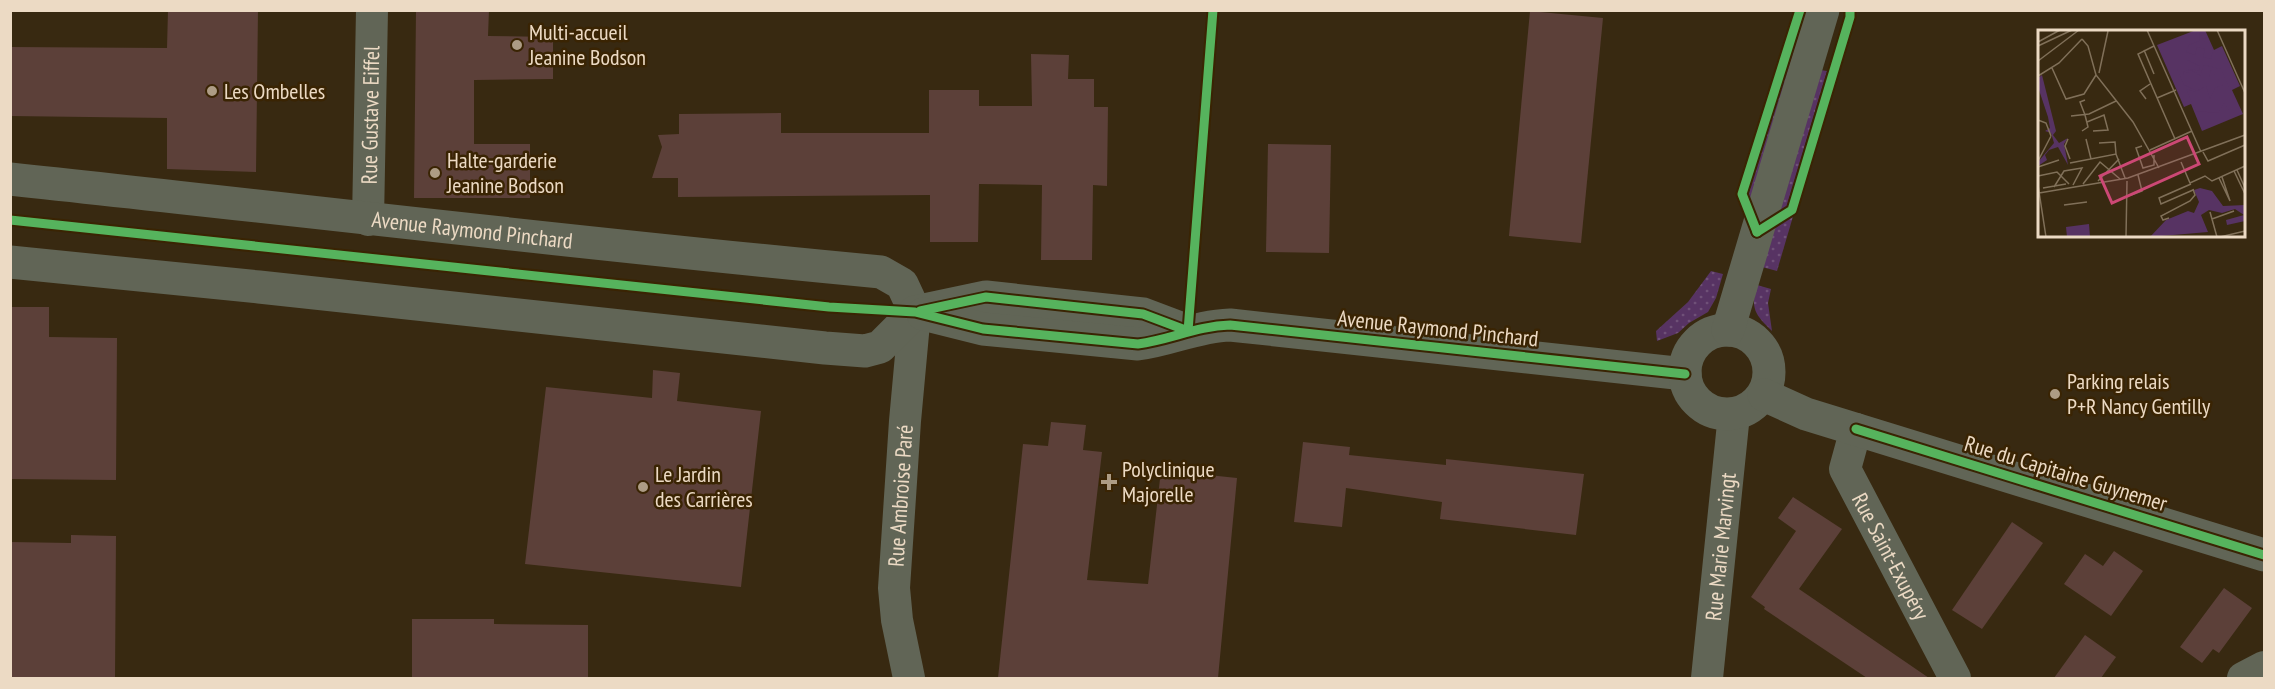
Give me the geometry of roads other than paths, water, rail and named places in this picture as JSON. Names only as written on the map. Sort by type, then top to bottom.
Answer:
[{"type":"street","name":"Rue Gustave Eiffel","points":[[368,220],[372,10]]},
{"type":"street","points":[[1728,330],[1823,10]]},
{"type":"street","name":"Avenue Raymond Pinchard","points":[[10,179],[268,206],[368,220],[881,272],[902,284],[915,312],[983,329],[1138,344],[1160,341],[1188,330],[1211,325],[1230,325],[1684,375]]},
{"type":"street","points":[[10,262],[817,348],[865,351],[880,347],[915,312]]},
{"type":"street","name":"Rue Ambroise Paré","points":[[909,678],[897,620],[894,588],[915,312]]},
{"type":"street","points":[[1732,329],[1753,337],[1766,353],[1771,374],[1764,395],[1751,408],[1734,414],[1720,414],[1707,410],[1695,400],[1684,375],[1688,356],[1698,340],[1714,331],[1728,330],[1732,329]]},
{"type":"street","name":"Rue du Capitaine Guynemer","points":[[1764,395],[1806,414],[2265,555]]},
{"type":"street","name":"Rue Marie Marvingt","points":[[1707,678],[1734,414]]},
{"type":"street","name":"Rue Saint-Exupéry","points":[[1856,429],[1845,469],[1955,678]]},
{"type":"street","points":[[2243,678],[2265,667]]},
{"type":"place","name":"Multi-accueil Jeanine Bodson","points":[[517,45]]},
{"type":"place","name":"Les Ombelles","points":[[212,91]]},
{"type":"place","name":"Halte-garderie Jeanine Bodson","points":[[435,173]]},
{"type":"place","name":"Parking relais P+R Nancy Gentilly","points":[[2055,394]]},
{"type":"place","name":"Polyclinique Majorelle","points":[[1109,482]]},
{"type":"place","name":"Le Jardin des Carrières","points":[[643,487]]}]
